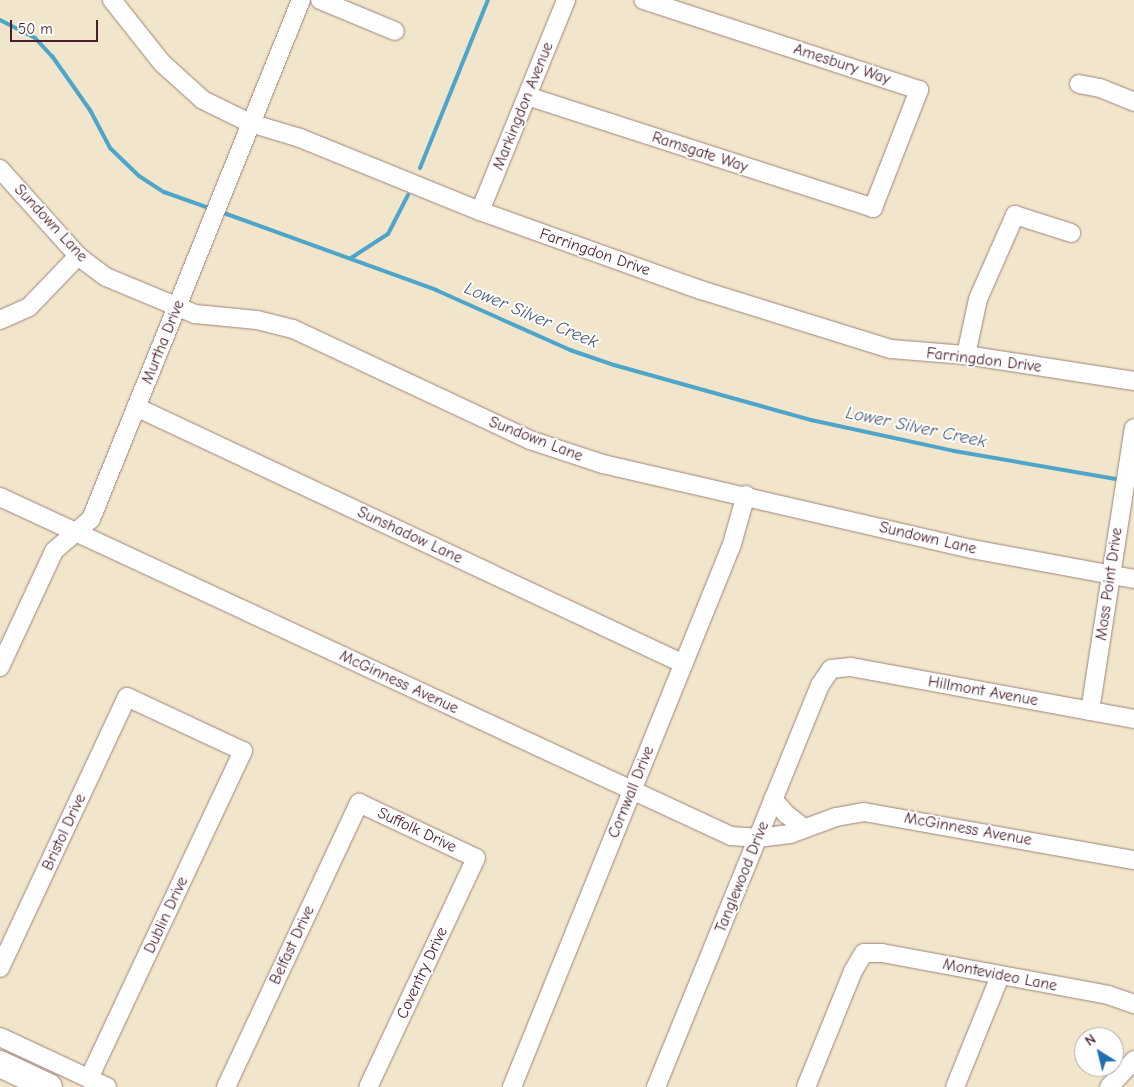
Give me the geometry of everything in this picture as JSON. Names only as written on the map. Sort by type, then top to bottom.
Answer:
[{"type":"highway","points":[[0,1064],[49,1087]]},
{"type":"street","name":"Murtha Drive","points":[[0,668],[54,551],[91,519],[220,196],[301,0]]},
{"type":"street","points":[[320,0],[395,31]]},
{"type":"street","name":"Markingdon Avenue","points":[[480,211],[566,0]]},
{"type":"street","name":"Amesbury Way","points":[[643,0],[919,90],[873,208]]},
{"type":"street","name":"Farringdon Drive","points":[[118,2],[169,70],[203,100],[250,123],[300,138],[480,211],[701,290],[891,349],[966,355],[1134,381]]},
{"type":"street","points":[[1079,84],[1100,88],[1134,102]]},
{"type":"street","name":"Ramsgate Way","points":[[527,96],[873,208]]},
{"type":"street","name":"Sundown Lane","points":[[0,169],[78,256],[106,277],[195,314],[257,320],[292,329],[530,440],[603,464],[746,495],[972,549],[1134,579]]},
{"type":"street","points":[[966,355],[978,299],[1015,215],[1071,233]]},
{"type":"street","points":[[0,320],[29,307],[78,256]]},
{"type":"street","name":"Sunshadow Lane","points":[[136,407],[684,664]]},
{"type":"street","name":"Moss Point Drive","points":[[1090,711],[1134,428]]},
{"type":"street","name":"Cornwall Drive","points":[[512,1087],[732,544],[746,495]]},
{"type":"street","name":"McGinness Avenue","points":[[0,497],[731,836],[758,838],[790,834],[804,828],[864,812],[884,814],[1134,860]]},
{"type":"street","name":"Hillmont Avenue","points":[[831,669],[851,667],[1134,719]]},
{"type":"street","name":"Tanglewood Drive","points":[[656,1087],[820,685],[831,669]]},
{"type":"street","name":"Bristol Drive","points":[[0,968],[127,697],[243,750]]},
{"type":"street","name":"Dublin Drive","points":[[89,1079],[243,750]]},
{"type":"street","points":[[773,799],[786,814],[804,828]]},
{"type":"street","name":"Suffolk Drive","points":[[359,802],[476,858]]},
{"type":"street","name":"Belfast Drive","points":[[226,1087],[359,802]]},
{"type":"street","name":"Coventry Drive","points":[[368,1087],[476,858]]},
{"type":"street","name":"Montevideo Lane","points":[[806,1087],[853,971],[864,953],[882,953],[1108,995],[1134,1004]]},
{"type":"street","points":[[955,1087],[1000,976]]},
{"type":"street","points":[[0,1037],[107,1087]]},
{"type":"street","points":[[1109,1087],[1134,1060]]},
{"type":"waterway","points":[[420,168],[488,0]]},
{"type":"waterway","name":"Lower Silver Creek","points":[[0,20],[35,38],[52,56],[90,110],[110,148],[139,176],[164,192],[212,209]]},
{"type":"waterway","points":[[351,258],[388,234],[408,195]]},
{"type":"waterway","name":"Lower Silver Creek","points":[[221,212],[436,290],[570,350],[614,365],[811,420],[954,451],[1122,480]]}]
